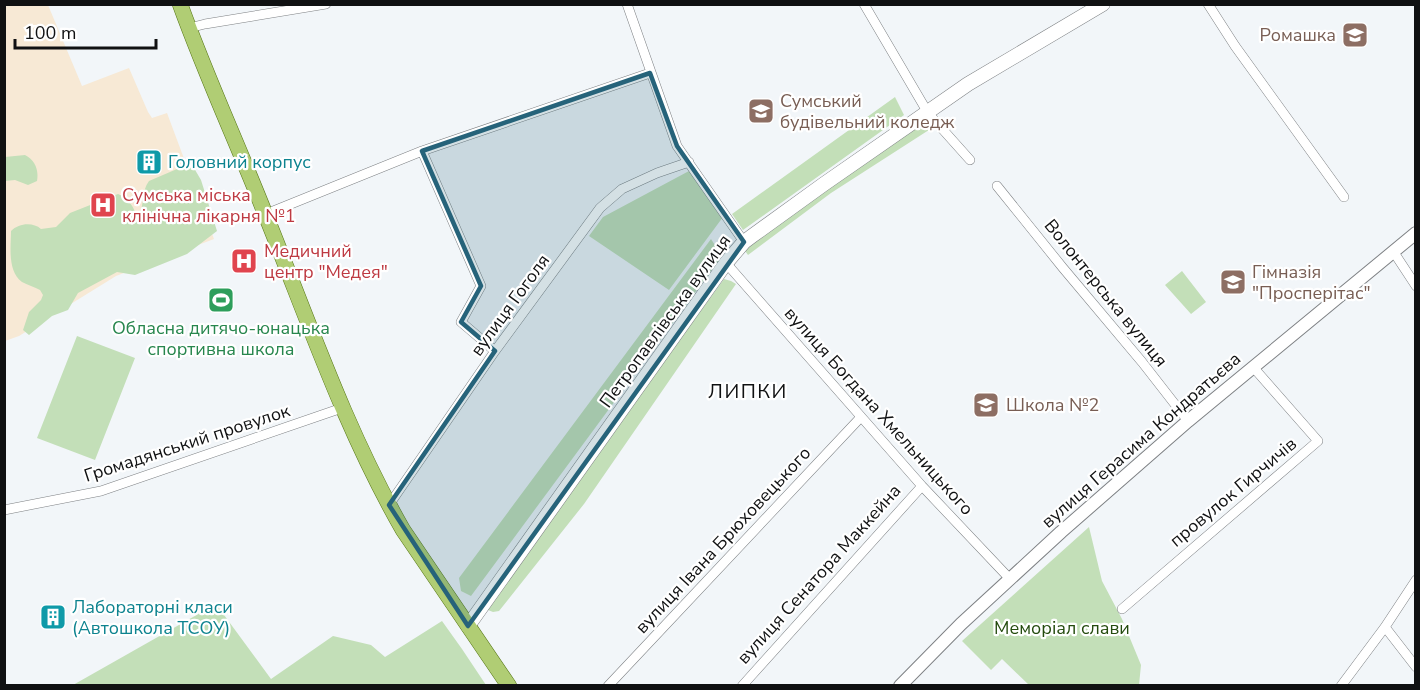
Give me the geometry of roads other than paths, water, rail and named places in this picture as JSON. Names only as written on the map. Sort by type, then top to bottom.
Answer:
[{"type":"main road","points":[[180,4],[342,408],[403,530],[509,686]]},
{"type":"main road","name":"Петропавлівська вулиця","points":[[468,626],[726,263],[744,242],[968,84],[1103,4]]},
{"type":"street","points":[[189,28],[326,4]]},
{"type":"street","points":[[627,4],[677,146],[744,242]]},
{"type":"street","points":[[864,4],[928,113],[970,160]]},
{"type":"street","points":[[1208,4],[1235,46],[1344,197]]},
{"type":"street","points":[[266,214],[422,151],[650,73]]},
{"type":"street","points":[[422,151],[481,286],[460,322],[495,351]]},
{"type":"street","name":"вулиця Гоголя","points":[[389,505],[495,351],[600,208],[622,189],[689,162]]},
{"type":"street","name":"Волонтерська вулиця","points":[[997,186],[1188,421]]},
{"type":"street","name":"вулиця Герасима Кондратьєва","points":[[900,686],[961,624],[1188,421],[1416,233]]},
{"type":"street","points":[[1393,251],[1416,286]]},
{"type":"street","name":"вулиця Богдана Хмельницького","points":[[726,263],[922,486],[1010,579]]},
{"type":"street","name":"провулок Гирчичів","points":[[1122,609],[1318,441],[1253,367]]},
{"type":"street","name":"Громадянський провулок","points":[[4,510],[101,491],[342,408]]},
{"type":"street","name":"вулиця Івана Брюховецького","points":[[608,686],[861,417]]},
{"type":"street","name":"вулиця Сенатора Маккейна","points":[[742,686],[922,486]]},
{"type":"street","points":[[1341,686],[1385,627],[1416,579]]},
{"type":"street","points":[[1385,627],[1416,667]]},
{"type":"place","name":"Ромашка","points":[[1355,35]]},
{"type":"place","name":"Сумський будівельний коледж","points":[[761,111]]},
{"type":"place","name":"Головний корпус","points":[[149,162]]},
{"type":"place","name":"Сумська міська клінічна лікарня №1","points":[[103,205]]},
{"type":"place","name":"Медичний центр \"Медея\"","points":[[244,261]]},
{"type":"place","name":"Гімназія \"Просперітас\"","points":[[1233,282]]},
{"type":"place","name":"Обласна дитячо-юнацька спортивна школа","points":[[221,300]]},
{"type":"place","name":"Школа №2","points":[[986,405]]},
{"type":"place","name":"Лабораторні класи (Автошкола ТСОУ)","points":[[53,617]]},
{"type":"district","name":"ЛИПКИ","points":[[748,391]]},
{"type":"park label","name":"Меморіал слави","points":[[1062,628]]}]
